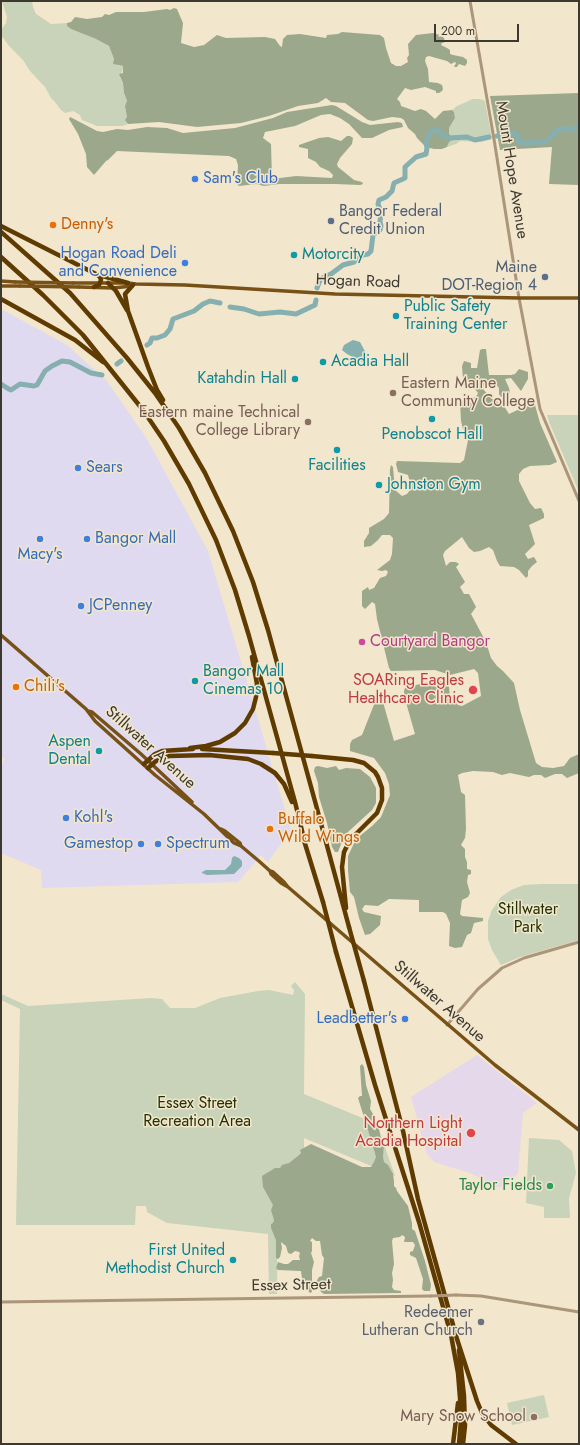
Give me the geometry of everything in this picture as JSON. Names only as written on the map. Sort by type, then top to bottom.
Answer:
[{"type":"highway","points":[[1,226],[96,274],[133,284],[125,294],[128,311],[157,390],[205,473],[233,531],[253,582],[268,630],[364,981],[403,1131],[418,1199],[457,1339],[477,1401],[482,1413],[495,1429],[516,1444]]},
{"type":"highway","points":[[1,232],[70,293],[127,358],[155,393],[179,428]]},
{"type":"highway","points":[[1,257],[83,334],[143,410],[164,441],[189,484],[216,540],[240,605],[336,952],[375,1085],[417,1215],[453,1345],[460,1393],[461,1420],[458,1444]]},
{"type":"highway","points":[[94,288],[100,283],[101,279],[96,274]]},
{"type":"highway","points":[[108,283],[118,294],[128,311]]},
{"type":"highway","points":[[1,299],[75,340],[107,364]]},
{"type":"highway","points":[[146,762],[155,754],[162,751],[206,746],[220,742],[235,734],[245,723],[255,704],[257,691],[255,671],[240,605]]},
{"type":"highway","points":[[190,748],[353,760],[364,763],[375,772],[382,788],[382,800],[377,813],[350,840],[344,852],[342,867],[349,927]]},
{"type":"highway","points":[[148,768],[162,758],[169,756],[209,755],[255,761],[270,769],[284,784],[303,835]]},
{"type":"highway","points":[[457,1339],[464,1390],[465,1426],[463,1444]]},
{"type":"highway","points":[[453,1444],[460,1393]]},
{"type":"main road","name":"Hogan Road","points":[[1,281],[186,285],[335,294],[579,298]]},
{"type":"main road","name":"Hogan Road","points":[[1,286],[113,288],[128,287],[133,284]]},
{"type":"main road","name":"Stillwater Avenue","points":[[1,635],[88,711],[92,712],[146,762],[152,764],[189,798],[194,805]]},
{"type":"main road","name":"Stillwater Avenue","points":[[146,762],[148,768],[240,843],[241,846],[273,872],[288,887],[447,1025],[503,1072],[579,1130]]},
{"type":"street","name":"Mount Hope Avenue","points":[[470,1],[495,143],[519,298],[540,409],[579,501]]},
{"type":"street","points":[[447,1025],[478,989],[502,968],[524,958],[579,942]]},
{"type":"street","name":"Essex Street","points":[[1,1302],[456,1295],[481,1296],[579,1312]]},
{"type":"shaded area","points":[[1,309],[67,345],[107,381],[147,439],[208,551],[291,830],[268,862],[261,855],[238,882],[42,888],[41,870],[1,853],[1,766],[5,758],[1,758]]},
{"type":"shaded area","name":"Northern Light Acadia Hospital","points":[[477,1055],[537,1103],[523,1113],[518,1174],[499,1188],[470,1173],[434,1162],[427,1154],[411,1097]]},
{"type":"green space","points":[[2,1],[32,1],[36,14],[51,24],[67,23],[67,26],[71,29],[109,46],[116,65],[123,66],[120,77],[123,83],[127,102],[125,106],[127,117],[126,120],[128,124],[122,126],[97,126],[82,120],[80,115],[73,111],[65,113],[61,110],[51,98],[45,87],[1,35],[1,30],[6,23],[7,17]]},
{"type":"green space","points":[[174,8],[177,9],[183,23],[181,43],[194,47],[204,45],[217,35],[226,38],[265,37],[275,39],[282,47],[283,39],[287,35],[300,34],[326,38],[327,35],[342,32],[380,35],[384,38],[391,63],[396,66],[401,66],[408,62],[408,44],[416,35],[433,33],[440,35],[444,38],[445,42],[441,45],[450,50],[450,54],[463,57],[467,60],[465,66],[459,64],[457,67],[454,67],[455,62],[451,64],[447,61],[429,56],[426,57],[425,61],[428,69],[429,82],[442,85],[442,91],[436,93],[436,91],[425,87],[411,90],[405,88],[397,99],[401,106],[415,111],[421,109],[426,111],[435,119],[443,111],[452,110],[455,118],[449,128],[449,134],[453,139],[449,142],[447,147],[442,149],[426,147],[408,128],[404,120],[401,118],[392,117],[373,121],[368,120],[345,103],[331,102],[326,98],[318,103],[298,106],[269,116],[241,123],[197,127],[159,122],[128,124],[125,120],[127,117],[125,106],[127,101],[123,83],[119,74],[123,73],[123,66],[113,64],[114,59],[109,46],[71,29],[67,26],[67,23],[71,22],[75,17],[87,19],[102,17],[105,14],[109,15],[116,12],[144,12],[167,9],[170,10]]},
{"type":"green space","points":[[579,93],[579,185],[549,184],[552,147],[500,150],[490,96]]},
{"type":"green space","points":[[473,99],[485,101],[492,139],[481,142],[460,141],[447,147],[449,142],[449,128],[455,118],[452,110],[457,106]]},
{"type":"green space","points":[[332,105],[370,125],[398,122],[402,123],[403,127],[389,130],[372,138],[362,138],[349,124],[330,114],[321,115],[295,126],[265,132],[263,138],[271,144],[272,179],[296,176],[332,178],[333,175],[329,171],[320,167],[316,162],[308,158],[308,149],[299,147],[299,145],[319,138],[328,137],[341,141],[347,136],[350,136],[353,138],[352,144],[337,164],[338,167],[354,180],[362,182],[363,184],[279,184],[264,186],[256,184],[239,186],[237,184],[238,165],[236,159],[229,156],[117,151],[94,175],[87,167],[86,154],[78,134],[69,119],[70,117],[97,131],[103,132],[117,129],[128,130],[147,127],[167,128],[183,133],[235,128],[273,118],[287,112]]},
{"type":"green space","points":[[486,349],[489,375],[511,375],[515,374],[519,369],[528,372],[528,379],[521,391],[511,378],[505,379],[510,393],[506,396],[501,397],[499,394],[499,388],[496,384],[484,384],[483,389],[492,399],[497,401],[499,406],[504,406],[509,414],[524,407],[535,405],[540,423],[557,462],[550,465],[530,466],[523,469],[519,474],[519,481],[530,503],[535,509],[541,508],[544,514],[544,518],[529,525],[535,544],[525,554],[528,559],[534,557],[537,562],[528,571],[528,576],[526,578],[514,567],[500,566],[493,550],[489,547],[474,552],[469,548],[462,537],[445,551],[443,555],[446,566],[450,562],[456,562],[459,564],[456,567],[465,582],[460,587],[464,594],[469,594],[476,607],[471,614],[486,642],[491,658],[514,683],[520,710],[536,763],[542,767],[553,768],[564,766],[570,758],[579,754],[579,773],[567,778],[562,774],[555,774],[545,778],[541,775],[529,777],[510,773],[502,775],[493,772],[473,771],[458,775],[461,792],[465,795],[466,829],[465,838],[461,845],[465,849],[467,869],[471,870],[471,874],[468,875],[467,882],[470,893],[468,897],[462,900],[460,914],[462,916],[483,918],[483,921],[474,923],[471,933],[467,935],[462,947],[455,948],[449,946],[450,923],[446,914],[443,912],[419,912],[419,900],[389,899],[378,906],[365,905],[362,909],[364,912],[381,916],[380,925],[370,934],[365,935],[354,897],[350,892],[348,856],[356,839],[381,817],[390,795],[389,784],[385,773],[374,758],[350,751],[350,744],[352,740],[362,735],[377,697],[381,695],[394,741],[415,734],[405,699],[405,688],[438,680],[449,687],[450,697],[458,705],[462,706],[481,696],[478,673],[474,669],[450,675],[435,670],[391,671],[377,619],[375,604],[372,602],[365,609],[362,606],[362,591],[368,587],[369,590],[374,588],[380,578],[386,576],[388,572],[386,570],[377,570],[390,560],[393,538],[390,535],[382,535],[371,546],[364,547],[364,541],[369,533],[369,528],[384,519],[389,513],[391,465],[393,467],[395,490],[402,496],[407,494],[410,490],[410,483],[408,475],[398,472],[396,464],[397,461],[460,463],[464,460],[468,434],[463,429],[461,421],[460,402],[476,397],[478,393],[475,389],[474,382],[463,379],[462,366],[464,361],[471,363],[471,368],[477,368],[480,350]]},
{"type":"green space","points":[[547,415],[579,415],[579,492],[549,422]]},
{"type":"green space","points":[[318,766],[327,768],[336,766],[339,770],[346,768],[360,769],[370,777],[376,788],[376,803],[372,810],[348,832],[343,839],[338,852],[335,852],[332,847],[327,823],[319,797],[318,783],[314,771],[315,767]]},
{"type":"green space","name":"Stillwater Park","points":[[579,884],[579,940],[520,957],[501,965],[492,950],[488,939],[488,921],[492,910],[501,897],[511,890],[524,885]]},
{"type":"green space","name":"Essex Street Recreation Area","points":[[295,982],[305,994],[304,1094],[377,1124],[395,1176],[304,1138],[304,1206],[278,1207],[277,1294],[269,1294],[268,1234],[167,1223],[147,1212],[146,1206],[136,1206],[135,1225],[16,1225],[20,1009],[1,1000],[1,994],[28,1006],[151,998],[162,999],[170,1008],[195,1008],[220,998],[258,991],[269,990],[293,995],[294,990],[291,986]]},
{"type":"green space","points":[[362,1064],[364,1067],[366,1085],[371,1101],[370,1109],[373,1114],[372,1117],[378,1124],[381,1139],[384,1144],[384,1162],[388,1165],[393,1174],[394,1186],[408,1206],[412,1229],[415,1231],[425,1261],[431,1285],[430,1291],[424,1291],[422,1289],[423,1279],[416,1258],[410,1255],[410,1252],[413,1251],[415,1245],[413,1242],[404,1242],[405,1237],[402,1235],[400,1237],[393,1238],[392,1241],[394,1264],[392,1273],[392,1287],[394,1290],[401,1291],[401,1293],[324,1294],[321,1292],[316,1282],[319,1277],[322,1276],[324,1258],[322,1255],[320,1241],[316,1241],[312,1238],[310,1241],[312,1242],[311,1253],[314,1262],[312,1270],[312,1292],[310,1293],[303,1285],[301,1271],[278,1270],[276,1268],[278,1262],[288,1264],[293,1260],[300,1260],[300,1253],[295,1251],[291,1254],[288,1253],[286,1246],[281,1242],[282,1248],[280,1257],[278,1259],[276,1258],[276,1240],[271,1228],[271,1224],[274,1220],[271,1210],[273,1205],[263,1187],[262,1176],[275,1168],[280,1168],[282,1165],[289,1163],[301,1153],[300,1150],[311,1144],[362,1167],[371,1167],[374,1162],[376,1157],[358,1098],[362,1096],[360,1066]]},
{"type":"green space","name":"Taylor Fields","points":[[529,1138],[559,1140],[572,1151],[576,1173],[569,1198],[570,1218],[544,1218],[544,1207],[526,1203]]},
{"type":"green space","points":[[544,1395],[549,1417],[512,1425],[507,1403]]},
{"type":"water","points":[[353,340],[360,342],[368,357],[366,364],[342,350],[344,345]]},
{"type":"water","points":[[234,856],[242,861],[242,866],[234,874],[207,875],[202,873],[206,870],[225,870],[231,864]]},
{"type":"waterway","points":[[497,136],[512,132],[519,137],[518,141],[523,143],[545,142],[559,129],[573,129],[579,125]]},
{"type":"waterway","points":[[317,288],[320,280],[324,277],[331,274],[343,265],[354,262],[371,251],[373,235],[380,230],[381,226],[381,212],[378,204],[379,200],[386,197],[392,191],[394,183],[405,178],[405,167],[416,157],[426,154],[426,143],[430,132],[437,130],[442,135],[449,138],[467,137],[475,140],[489,137]]},
{"type":"waterway","points":[[230,307],[244,309],[259,314],[280,312],[296,314],[315,305],[316,300]]},
{"type":"waterway","points":[[147,345],[150,343],[152,338],[165,335],[170,329],[173,319],[194,311],[210,301],[220,303]]},
{"type":"waterway","points":[[1,384],[11,390],[20,384],[37,385],[45,371],[62,361],[70,362],[91,373],[102,375]]},
{"type":"waterway","points":[[117,364],[121,361]]},
{"type":"place","name":"Sam's Club","points":[[195,179]]},
{"type":"place","name":"Bangor Federal Credit Union","points":[[331,221]]},
{"type":"place","name":"Denny's","points":[[53,225]]},
{"type":"place","name":"Motorcity","points":[[294,255]]},
{"type":"place","name":"Hogan Road Deli and Convenience","points":[[185,263]]},
{"type":"place","name":"Maine DOT-Region 4","points":[[545,277]]},
{"type":"place","name":"Public Safety Training Center","points":[[396,316]]},
{"type":"place","name":"Acadia Hall","points":[[323,362]]},
{"type":"place","name":"Katahdin Hall","points":[[295,379]]},
{"type":"place","name":"Eastern Maine Community College","points":[[393,393]]},
{"type":"place","name":"Penobscot Hall","points":[[432,419]]},
{"type":"place","name":"Eastern maine Technical College Library","points":[[308,422]]},
{"type":"place","name":"Facilities","points":[[337,450]]},
{"type":"place","name":"Sears","points":[[78,468]]},
{"type":"place","name":"Johnston Gym","points":[[379,485]]},
{"type":"place","name":"Macy's","points":[[40,539]]},
{"type":"place","name":"Bangor Mall","points":[[87,539]]},
{"type":"place","name":"JCPenney","points":[[81,606]]},
{"type":"place","name":"Courtyard Bangor","points":[[362,642]]},
{"type":"place","name":"Bangor Mall Cinemas 10","points":[[195,681]]},
{"type":"place","name":"Chili's","points":[[16,687]]},
{"type":"place","name":"SOARing Eagles Healthcare Clinic","points":[[473,690]]},
{"type":"place","name":"Aspen Dental","points":[[99,751]]},
{"type":"place","name":"Kohl's","points":[[66,818]]},
{"type":"place","name":"Buffalo Wild Wings","points":[[270,829]]},
{"type":"place","name":"Gamestop","points":[[141,844]]},
{"type":"place","name":"Spectrum","points":[[158,844]]},
{"type":"place","name":"Leadbetter's","points":[[405,1019]]},
{"type":"place","name":"Northern Light Acadia Hospital","points":[[471,1133]]},
{"type":"place","name":"Taylor Fields","points":[[550,1186]]},
{"type":"place","name":"First United Methodist Church","points":[[233,1260]]},
{"type":"place","name":"Redeemer Lutheran Church","points":[[481,1322]]},
{"type":"place","name":"Mary Snow School","points":[[534,1417]]}]
